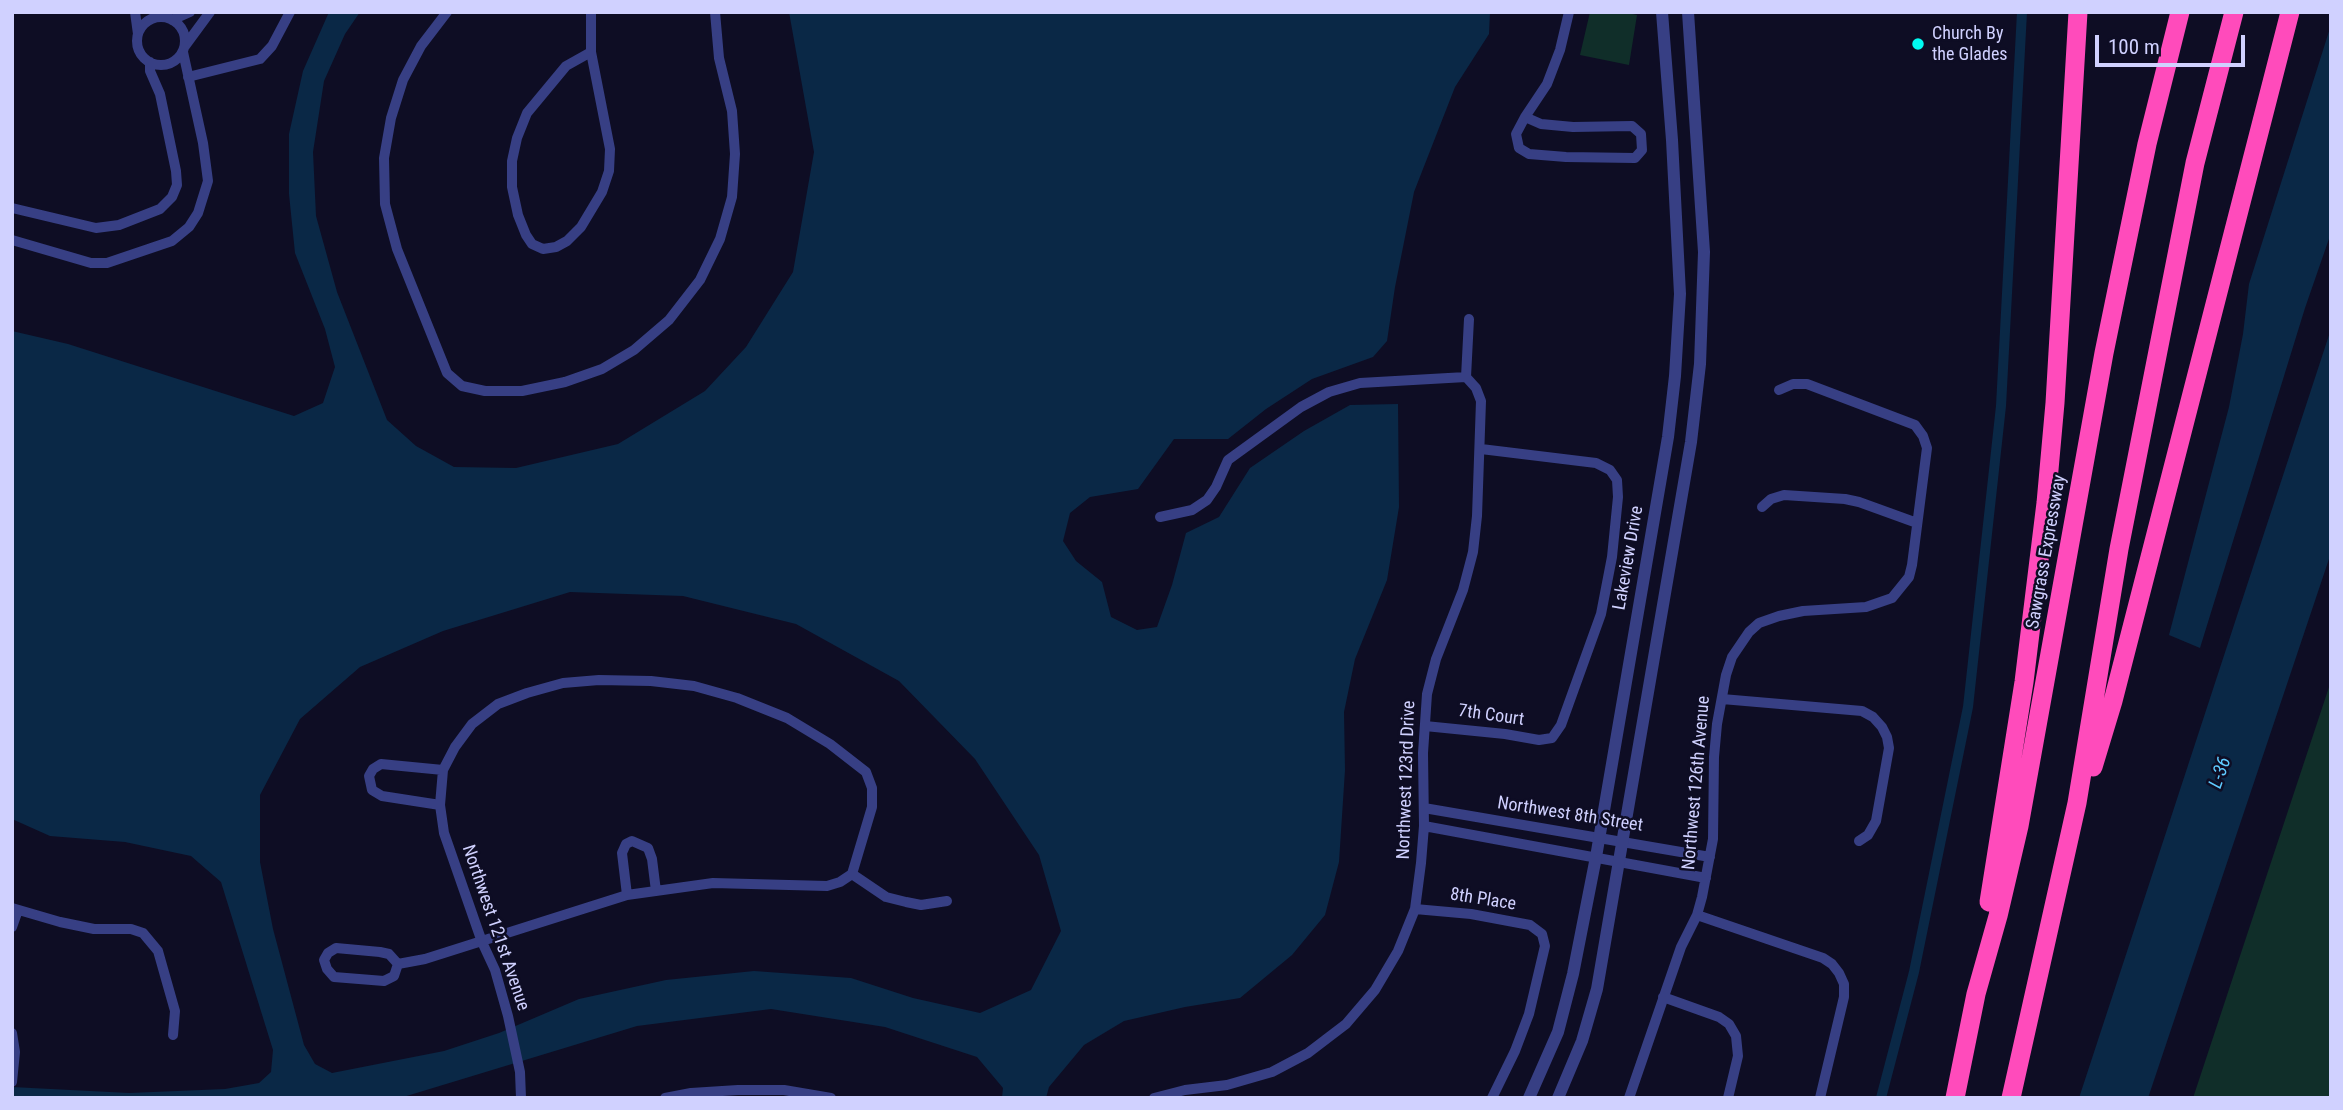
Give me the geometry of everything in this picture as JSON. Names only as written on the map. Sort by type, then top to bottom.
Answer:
[{"type":"highway","points":[[1976,994],[2026,671],[2046,503],[2078,12]]},
{"type":"highway","name":"Sawgrass Expressway","points":[[1955,1098],[1976,994],[2019,826],[2104,353],[2147,145],[2180,12]]},
{"type":"highway","points":[[2011,1098],[2077,803],[2119,549],[2194,163],[2234,12]]},
{"type":"highway","points":[[2077,803],[2092,771],[2113,701],[2290,12]]},
{"type":"street","points":[[135,12],[139,51],[188,75],[260,59],[272,46],[290,12]]},
{"type":"street","points":[[138,34],[148,21],[190,12]]},
{"type":"street","points":[[12,208],[96,228],[120,225],[160,209],[172,197],[177,178],[160,94],[150,71],[184,49],[210,12]]},
{"type":"street","points":[[447,12],[421,46],[403,80],[391,118],[384,158],[385,204],[397,249],[447,373],[462,386],[485,391],[522,391],[565,383],[602,369],[634,350],[669,320],[701,280],[720,239],[732,197],[736,154],[732,111],[719,58],[715,12]]},
{"type":"street","points":[[590,12],[591,52],[610,149],[609,171],[602,192],[581,227],[567,241],[556,247],[543,249],[532,244],[518,215],[512,187],[512,161],[517,138],[527,113],[566,66],[591,52]]},
{"type":"street","points":[[1525,117],[1541,124],[1573,127],[1632,126],[1641,134],[1642,150],[1635,158],[1529,154],[1519,148],[1516,134],[1525,117],[1547,84],[1570,12]]},
{"type":"street","name":"Lakeview Drive","points":[[1529,1098],[1558,1032],[1573,974],[1596,857],[1668,437],[1680,294],[1662,12]]},
{"type":"street","points":[[1558,1098],[1583,1041],[1597,989],[1692,430],[1700,364],[1703,232],[1688,12]]},
{"type":"street","points":[[12,240],[91,263],[107,263],[172,242],[189,228],[198,213],[208,181],[188,75],[184,34],[164,16]]},
{"type":"street","name":"Northwest 123rd Drive","points":[[1154,1098],[1185,1090],[1227,1085],[1272,1072],[1308,1053],[1346,1024],[1375,989],[1398,951],[1415,909],[1421,863],[1427,694],[1436,659],[1473,552],[1481,449],[1481,401],[1476,388],[1466,377],[1469,319]]},
{"type":"street","points":[[1160,516],[1192,510],[1207,500],[1228,460],[1301,407],[1329,392],[1360,383],[1466,377]]},
{"type":"street","points":[[1762,507],[1771,499],[1784,495],[1845,499],[1917,523],[1927,448],[1915,425],[1807,384],[1793,384],[1779,390]]},
{"type":"street","name":"7th Court","points":[[1425,726],[1539,740],[1552,738],[1561,725],[1601,614],[1612,557],[1618,497],[1617,480],[1610,470],[1596,463],[1481,449]]},
{"type":"street","name":"Northwest 126th Avenue","points":[[1629,1098],[1681,947],[1697,915],[1706,877],[1713,826],[1714,757],[1722,699],[1732,657],[1749,632],[1759,623],[1803,611],[1866,607],[1892,598],[1909,577],[1917,523]]},
{"type":"street","points":[[1650,540],[1673,545]]},
{"type":"street","points":[[398,964],[482,942],[627,895],[713,883],[827,886],[840,882],[852,874],[872,807],[872,788],[866,772],[830,744],[787,718],[737,698],[694,687],[651,681],[598,680],[563,683],[498,704],[472,724],[455,747],[443,770],[381,764],[373,769],[369,776],[372,790],[382,796],[440,805]]},
{"type":"street","points":[[1722,699],[1862,711],[1873,717],[1882,727],[1889,748],[1876,821],[1868,835],[1859,841]]},
{"type":"street","name":"Northwest 121st Avenue","points":[[443,770],[440,805],[444,833],[482,942],[495,970],[520,1072],[521,1098]]},
{"type":"street","name":"Northwest 8th Street","points":[[1424,808],[1710,857]]},
{"type":"street","name":"Northwest 8th Street","points":[[1423,826],[1706,877]]},
{"type":"street","points":[[627,895],[622,853],[626,844],[632,841],[643,845],[650,853],[656,891]]},
{"type":"street","points":[[852,874],[886,897],[921,905],[947,901]]},
{"type":"street","points":[[12,927],[15,909],[94,929],[131,929],[143,933],[158,951],[175,1011],[173,1035]]},
{"type":"street","name":"8th Place","points":[[1415,909],[1530,925],[1542,934],[1545,946],[1529,1014],[1515,1051],[1492,1098]]},
{"type":"street","points":[[1697,915],[1823,958],[1839,973],[1844,984],[1844,996],[1820,1098]]},
{"type":"street","points":[[336,948],[380,951],[389,954],[398,964],[394,976],[384,981],[334,977],[324,960],[328,953],[336,948]]},
{"type":"street","points":[[1663,997],[1719,1017],[1729,1024],[1736,1036],[1738,1056],[1728,1098]]},
{"type":"street","points":[[12,1033],[15,1052],[12,1081]]},
{"type":"street","points":[[665,1098],[691,1093],[738,1090],[784,1090],[831,1098]]},
{"type":"green space","points":[[1590,12],[1624,12],[1637,15],[1629,65],[1580,55]]},
{"type":"green space","points":[[2331,681],[2331,1098],[2193,1098]]},
{"type":"water","points":[[329,12],[360,12],[345,34],[324,81],[313,152],[316,216],[337,292],[387,420],[416,446],[454,467],[516,468],[618,444],[705,391],[746,347],[793,272],[814,152],[789,12],[1490,12],[1489,34],[1455,87],[1414,192],[1387,341],[1373,357],[1312,379],[1266,409],[1228,439],[1174,439],[1138,489],[1090,497],[1070,513],[1063,541],[1076,561],[1102,582],[1111,617],[1137,630],[1157,627],[1186,533],[1219,517],[1250,468],[1304,431],[1350,405],[1398,404],[1399,507],[1387,580],[1355,659],[1344,712],[1345,770],[1339,862],[1325,915],[1292,955],[1240,998],[1124,1021],[1084,1045],[1049,1087],[1046,1098],[1002,1098],[1003,1088],[977,1057],[885,1027],[771,1009],[637,1026],[400,1098],[12,1098],[12,1087],[129,1093],[225,1089],[259,1083],[271,1072],[273,1050],[221,882],[191,856],[125,842],[50,836],[12,819],[12,331],[68,344],[294,416],[323,403],[335,367],[325,329],[295,253],[289,194],[289,134],[303,71]],"holes":[[[570,592],[683,596],[796,624],[899,681],[975,759],[1039,855],[1061,931],[1031,990],[980,1013],[913,998],[851,978],[754,971],[666,980],[579,999],[499,1033],[444,1051],[332,1073],[315,1064],[304,1045],[273,929],[260,862],[260,795],[300,719],[360,667],[443,631]]]},
{"type":"water","points":[[2331,25],[2331,233],[2305,308],[2200,648],[2169,635],[2229,407],[2243,334],[2249,284]]},
{"type":"water","name":"L-36","points":[[2331,329],[2331,553],[2148,1098],[2079,1098]]},
{"type":"waterway","points":[[1881,1098],[1914,972],[1968,707],[2001,406],[2022,12]]},
{"type":"place","name":"Church By the Glades","points":[[1918,44]]}]
